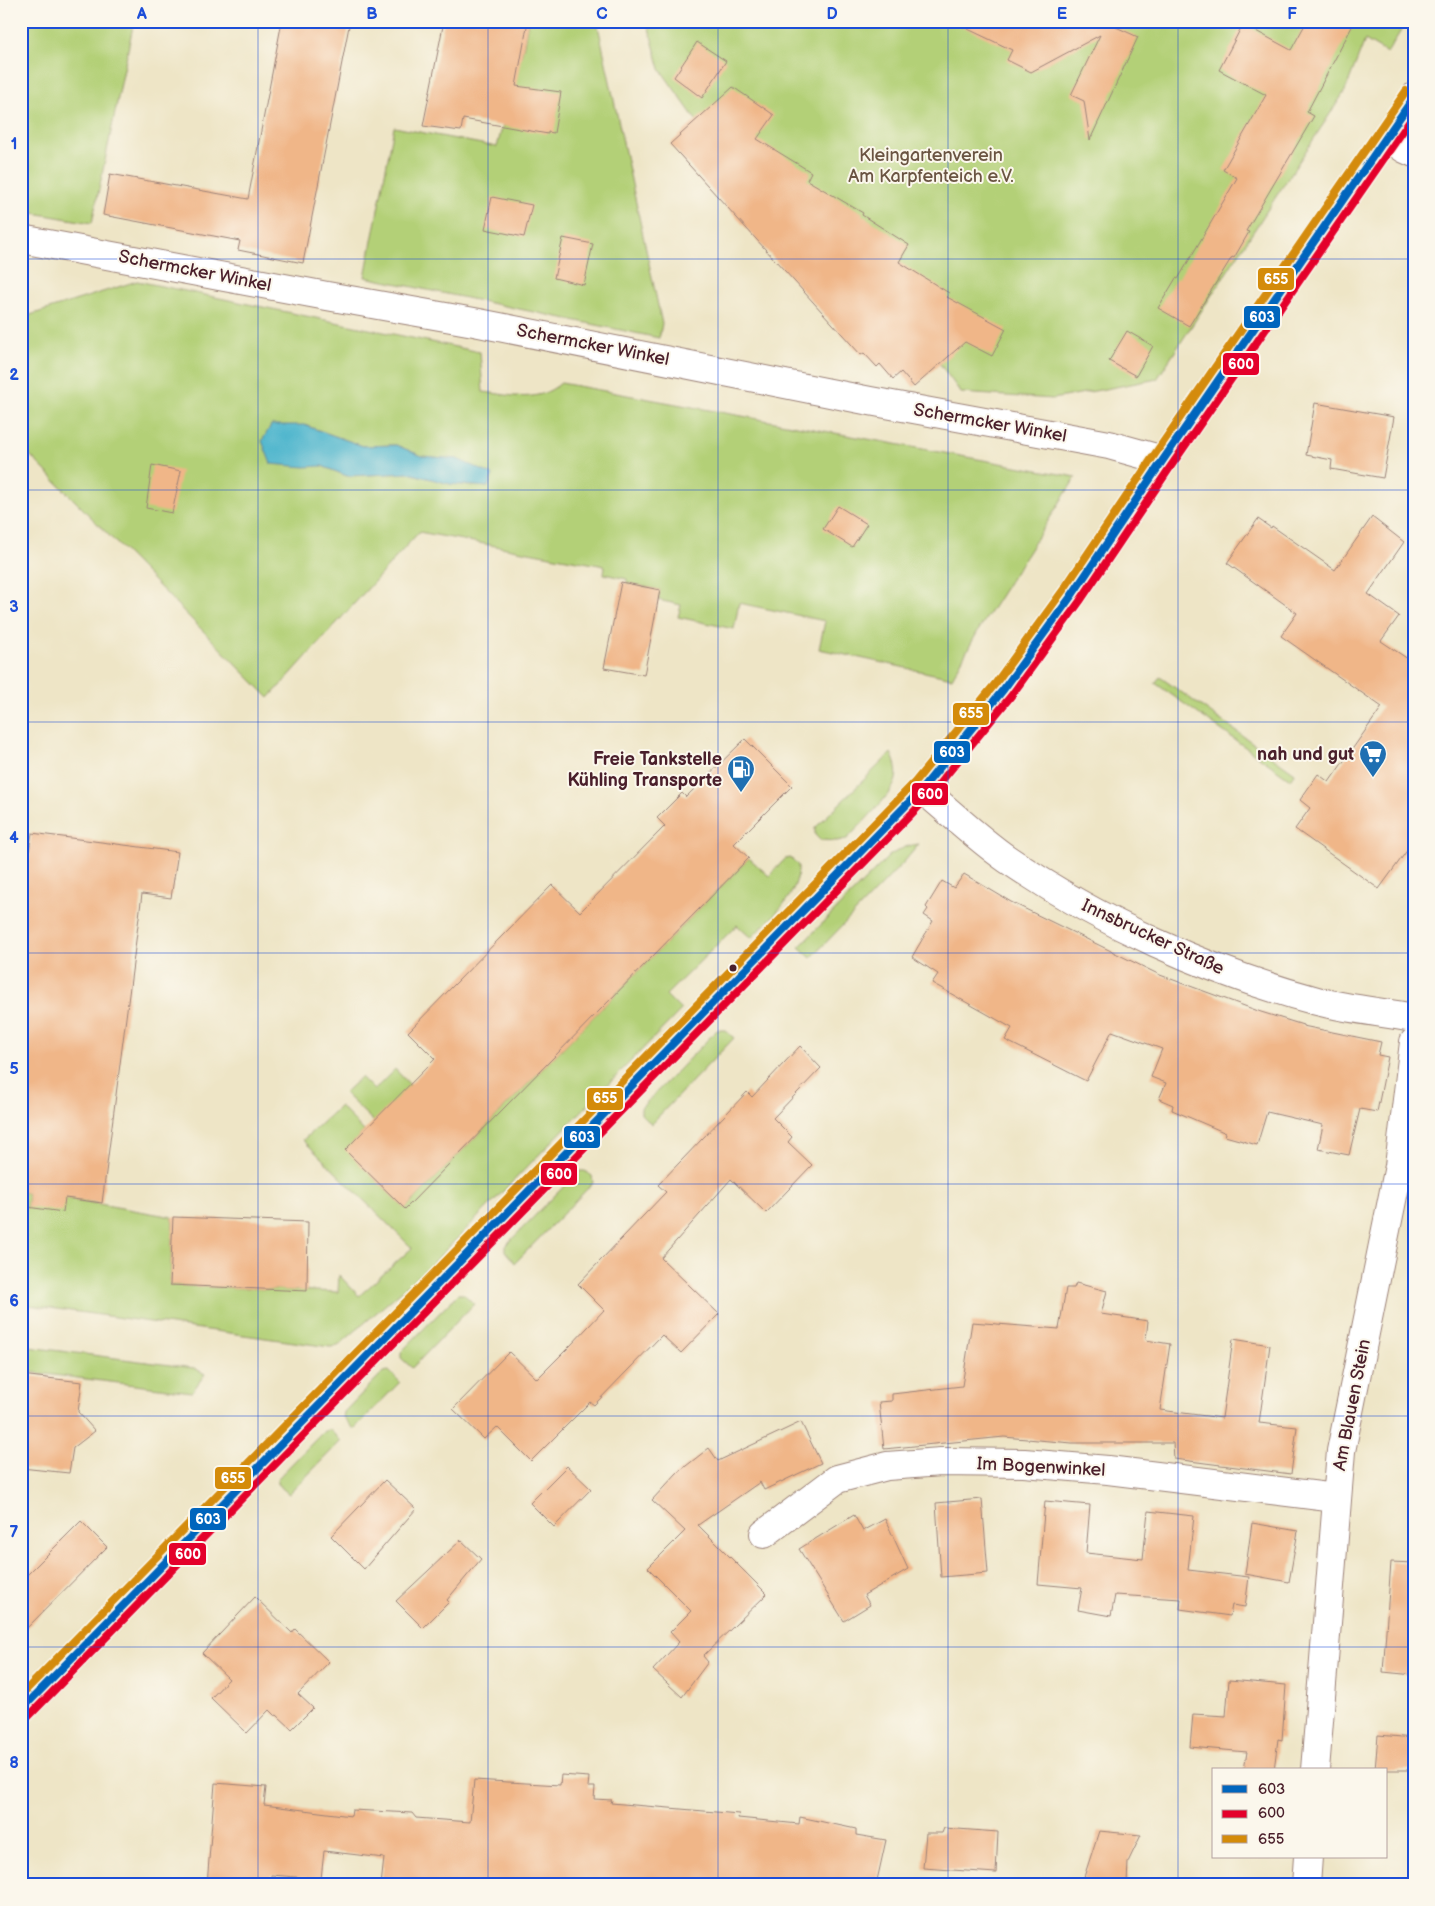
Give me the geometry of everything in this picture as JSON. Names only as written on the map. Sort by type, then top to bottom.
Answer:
[{"type":"street","points":[[21,1710],[922,789],[1003,690],[1072,595],[1414,97]]},
{"type":"street","points":[[1386,137],[1414,153]]},
{"type":"street","name":"Schermcker Winkel","points":[[21,239],[474,322],[870,401],[1109,445],[1163,460]]},
{"type":"street","name":"Innsbrucker Straße","points":[[922,789],[1007,858],[1066,896],[1127,928],[1221,970],[1318,1001],[1414,1018]]},
{"type":"street","name":"Am Blauen Stein","points":[[1315,1768],[1341,1451],[1399,1166],[1414,1042]]},
{"type":"street","name":"Im Bogenwinkel","points":[[764,1534],[837,1480],[887,1466],[941,1462],[1024,1463],[1108,1470],[1336,1498]]},
{"type":"street","points":[[1306,1885],[1308,1858]]},
{"type":"green space","points":[[21,21],[134,21],[92,223],[21,211]]},
{"type":"green space","points":[[528,21],[597,21],[662,324],[659,338],[365,277],[394,127],[497,147],[524,45]]},
{"type":"green space","name":"Kleingartenverein Am Karpfenteich e.V.","points":[[647,21],[1407,21],[1387,53],[1365,40],[1345,91],[1157,379],[1053,399],[961,393],[940,364],[886,331],[696,120],[660,69]]},
{"type":"green space","points":[[137,281],[480,352],[483,392],[514,396],[533,396],[552,390],[561,383],[1076,477],[978,631],[952,678],[819,649],[825,621],[739,603],[734,629],[678,617],[681,605],[658,600],[660,590],[627,583],[627,579],[604,574],[605,566],[419,532],[269,698],[21,446],[21,339],[27,316]],"holes":[[[304,425],[363,446],[396,445],[422,456],[457,459],[488,487],[450,484],[409,473],[347,476],[322,466]]]},
{"type":"green space","points":[[1160,677],[1295,773],[1290,779],[1155,683]]},
{"type":"green space","points":[[891,753],[896,766],[896,779],[883,801],[847,839],[837,841],[820,840],[815,835],[815,828]]},
{"type":"green space","points":[[919,844],[811,958],[799,947],[890,855],[907,846]]},
{"type":"green space","points":[[749,858],[769,876],[785,859],[791,858],[798,865],[794,887],[783,905],[751,938],[737,925],[666,995],[681,1010],[430,1266],[338,1346],[330,1347],[21,1304],[21,1192],[28,1193],[27,1207],[65,1198],[173,1217],[170,1285],[338,1292],[339,1275],[359,1296],[412,1248],[303,1140],[340,1106],[364,1131],[346,1150],[405,1209]]},
{"type":"green space","points":[[717,1030],[725,1030],[734,1038],[651,1124],[641,1114],[641,1108]]},
{"type":"green space","points":[[395,1069],[410,1085],[374,1122],[344,1093],[361,1077],[374,1090]]},
{"type":"green space","points":[[579,1171],[585,1171],[592,1176],[593,1183],[515,1263],[505,1251],[505,1246]]},
{"type":"green space","points":[[458,1294],[464,1294],[474,1304],[412,1368],[401,1358],[401,1352]]},
{"type":"green space","points":[[21,1346],[194,1368],[205,1374],[192,1392],[21,1371]]},
{"type":"green space","points":[[389,1371],[400,1382],[354,1429],[343,1417],[344,1412],[383,1372]]},
{"type":"green space","points":[[330,1430],[341,1441],[289,1494],[277,1484],[277,1479],[324,1431]]},
{"type":"water","points":[[271,425],[304,425],[363,446],[396,445],[422,456],[457,459],[493,475],[488,487],[450,484],[409,473],[347,476],[322,466],[305,467],[271,464],[262,441]]},
{"type":"building","points":[[282,21],[350,21],[303,263],[238,250],[240,241],[103,215],[110,174],[248,199]]},
{"type":"building","points":[[444,21],[528,21],[516,86],[561,92],[554,133],[548,132],[548,134],[463,119],[461,131],[423,126]]},
{"type":"building","points":[[951,21],[1126,21],[1116,27],[1138,37],[1090,140],[1084,101],[1071,95],[1100,35],[1031,72],[1007,60],[1012,50]]},
{"type":"building","points":[[1307,21],[1355,21],[1307,112],[1314,116],[1246,231],[1249,232],[1234,258],[1232,257],[1189,326],[1158,308],[1176,278],[1178,279],[1237,178],[1223,170],[1266,95],[1219,70],[1243,24],[1291,50]]},
{"type":"building","points":[[697,42],[726,61],[702,98],[674,77]]},
{"type":"building","points":[[733,87],[774,115],[757,139],[811,172],[807,180],[863,213],[862,215],[909,245],[899,262],[949,293],[947,297],[1006,329],[992,356],[965,342],[914,387],[901,372],[893,379],[880,364],[877,367],[864,353],[861,355],[670,144]]},
{"type":"building","points":[[492,197],[532,205],[524,237],[485,229]]},
{"type":"building","points":[[563,238],[593,244],[584,285],[554,278]]},
{"type":"building","points":[[1127,331],[1153,346],[1136,376],[1109,361]]},
{"type":"building","points":[[1315,403],[1394,417],[1383,478],[1331,469],[1332,460],[1306,455]]},
{"type":"building","points":[[152,465],[181,471],[172,513],[146,508]]},
{"type":"building","points":[[838,506],[867,524],[852,547],[823,529]]},
{"type":"building","points":[[1372,517],[1404,542],[1368,594],[1399,616],[1381,641],[1414,663],[1414,841],[1379,889],[1295,829],[1310,808],[1300,800],[1318,774],[1329,782],[1382,707],[1281,636],[1297,613],[1227,563],[1258,519],[1271,528],[1272,526],[1335,570]]},
{"type":"building","points":[[621,582],[660,590],[644,675],[604,668]]},
{"type":"building","points":[[745,739],[792,786],[734,844],[749,858],[405,1209],[345,1150],[435,1059],[408,1032],[552,885],[580,912],[665,826],[657,818],[682,793],[686,797]]},
{"type":"building","points":[[32,833],[178,852],[171,898],[142,894],[102,1203],[65,1198],[63,1212],[27,1207],[28,1193],[21,1192],[21,870],[26,871]]},
{"type":"building","points":[[964,874],[1011,902],[1160,975],[1303,1026],[1381,1042],[1378,1055],[1388,1057],[1377,1112],[1360,1109],[1349,1155],[1318,1149],[1323,1125],[1267,1112],[1257,1145],[1225,1136],[1226,1133],[1172,1110],[1173,1105],[1159,1099],[1166,1083],[1151,1077],[1162,1049],[1112,1031],[1086,1081],[1005,1040],[1012,1028],[932,983],[938,974],[912,957],[933,921],[924,915],[928,909],[926,907],[942,881],[954,888]]},
{"type":"building","points":[[800,1046],[821,1068],[773,1118],[792,1137],[788,1142],[812,1165],[766,1213],[731,1179],[661,1258],[719,1314],[681,1353],[662,1335],[594,1405],[590,1402],[531,1461],[497,1427],[484,1439],[453,1409],[509,1352],[537,1379],[571,1345],[604,1310],[578,1284],[666,1192],[658,1185],[747,1092],[752,1097]]},
{"type":"building","points":[[173,1217],[308,1222],[307,1291],[170,1285]]},
{"type":"building","points":[[1076,1283],[1107,1291],[1101,1314],[1148,1321],[1146,1340],[1170,1344],[1160,1410],[1222,1418],[1233,1339],[1270,1345],[1259,1423],[1297,1427],[1291,1474],[1174,1459],[1173,1443],[1072,1443],[1004,1437],[884,1449],[879,1402],[892,1401],[892,1394],[962,1386],[972,1322],[1059,1329],[1066,1288],[1074,1288]]},
{"type":"building","points":[[21,1375],[82,1382],[78,1412],[95,1431],[73,1448],[69,1473],[21,1468]]},
{"type":"building","points":[[801,1422],[821,1463],[764,1490],[760,1482],[698,1525],[767,1594],[703,1656],[708,1662],[682,1697],[653,1670],[679,1642],[670,1632],[691,1611],[648,1568],[685,1531],[652,1500],[677,1473],[709,1448],[718,1461]]},
{"type":"building","points":[[567,1466],[591,1489],[554,1527],[530,1503]]},
{"type":"building","points":[[385,1480],[416,1509],[364,1569],[331,1536]]},
{"type":"building","points":[[982,1499],[988,1573],[941,1577],[936,1503]]},
{"type":"building","points":[[1045,1501],[1090,1505],[1086,1553],[1143,1559],[1148,1511],[1194,1516],[1188,1570],[1249,1577],[1245,1607],[1232,1605],[1230,1616],[1180,1609],[1181,1599],[1115,1595],[1111,1616],[1078,1610],[1082,1588],[1038,1584]]},
{"type":"building","points":[[854,1515],[863,1531],[885,1519],[908,1569],[864,1595],[870,1605],[844,1621],[799,1549]]},
{"type":"building","points":[[81,1521],[107,1547],[21,1634],[21,1581]]},
{"type":"building","points":[[1252,1523],[1298,1531],[1289,1582],[1245,1574]]},
{"type":"building","points":[[461,1540],[481,1559],[447,1600],[449,1602],[423,1628],[396,1601]]},
{"type":"building","points":[[1391,1562],[1414,1563],[1414,1675],[1383,1672]]},
{"type":"building","points":[[255,1597],[292,1633],[295,1629],[329,1662],[298,1694],[313,1708],[292,1729],[269,1710],[247,1733],[211,1698],[229,1679],[202,1653]]},
{"type":"building","points":[[1229,1680],[1286,1685],[1282,1740],[1278,1739],[1274,1768],[1244,1768],[1247,1752],[1190,1747],[1193,1714],[1226,1716]]},
{"type":"building","points":[[1378,1735],[1414,1738],[1414,1770],[1375,1768]]},
{"type":"building","points":[[561,1775],[589,1777],[588,1787],[595,1787],[594,1799],[612,1800],[611,1803],[739,1814],[738,1818],[799,1824],[800,1817],[856,1829],[856,1835],[886,1840],[876,1885],[381,1885],[384,1858],[324,1851],[321,1879],[271,1875],[270,1885],[207,1885],[215,1783],[266,1787],[264,1805],[351,1816],[352,1810],[412,1813],[416,1818],[470,1822],[474,1780],[560,1785]]},
{"type":"building","points":[[944,1828],[998,1832],[996,1873],[923,1868],[926,1833],[942,1833]]},
{"type":"building","points":[[1099,1831],[1141,1835],[1128,1862],[1127,1884],[1083,1880]]},
{"type":"transit line","name":"655","points":[[21,1695],[915,782],[995,684],[1064,589],[1406,91]]},
{"type":"transit line","name":"603","points":[[21,1710],[922,789],[1003,690],[1072,595],[1414,97]]},
{"type":"transit line","name":"600","points":[[28,1717],[930,795],[1011,696],[1080,601],[1414,115]]},
{"type":"place","name":"nah und gut","points":[[1373,778]]},
{"type":"place","name":"Freie Tankstelle Kühling Transporte","points":[[741,793]]}]
